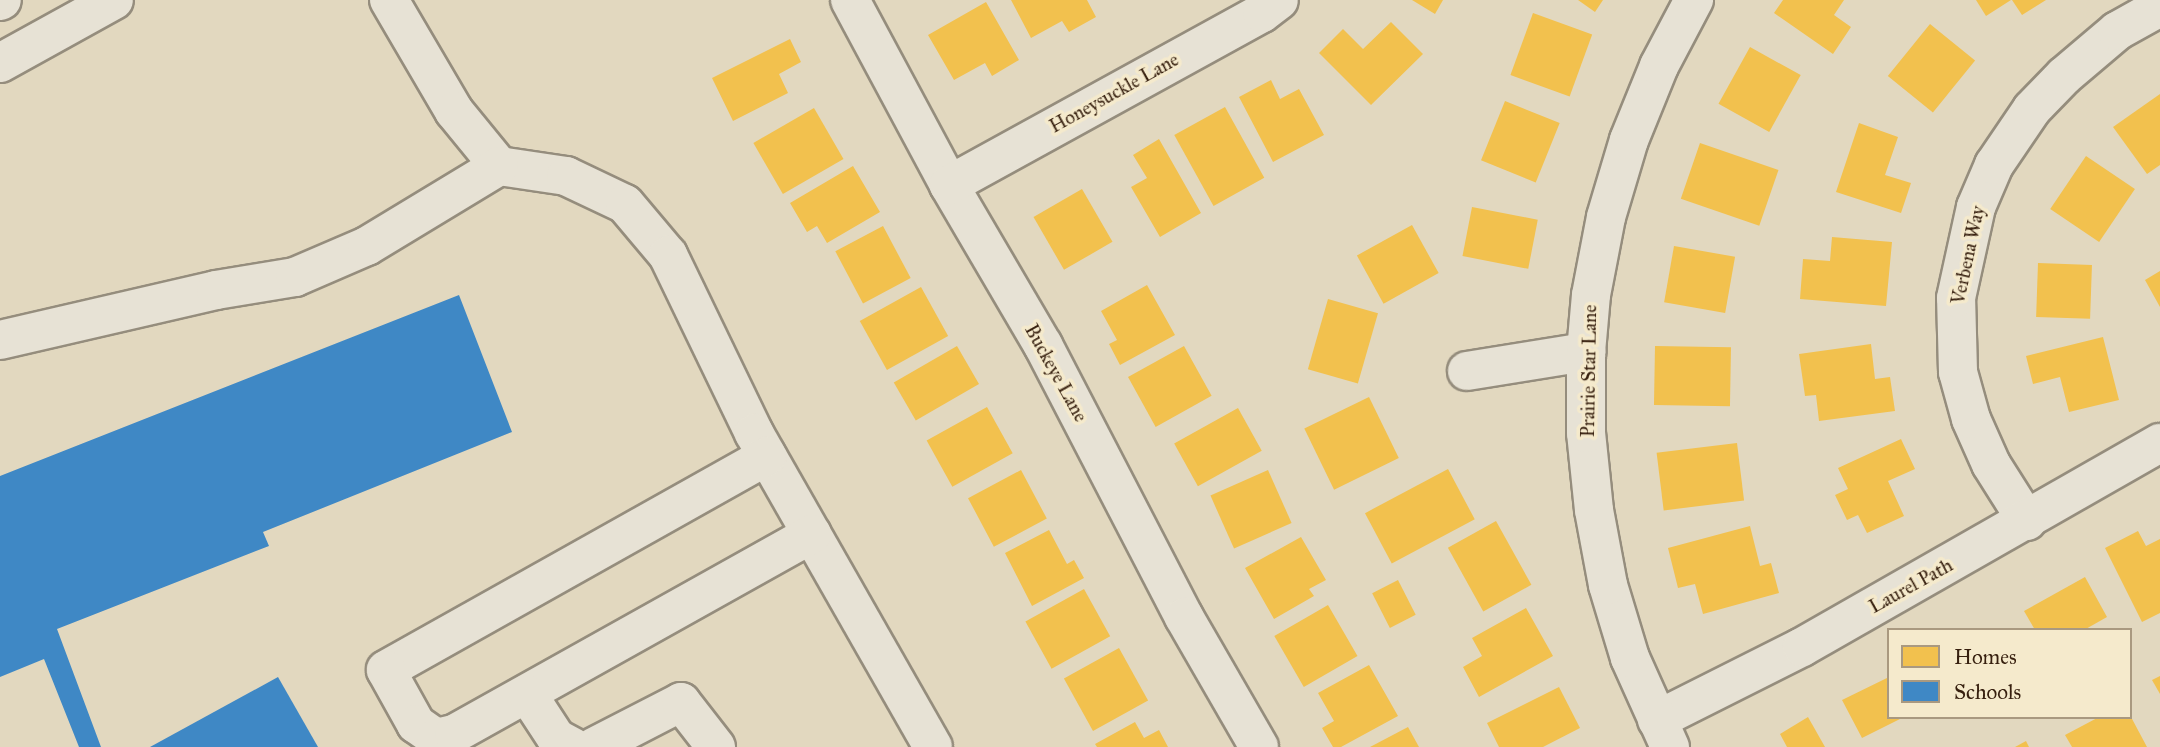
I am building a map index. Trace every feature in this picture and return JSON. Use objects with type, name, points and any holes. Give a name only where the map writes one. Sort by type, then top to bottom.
[{"type":"street","points":[[0,63],[114,0]]},
{"type":"street","points":[[389,0],[454,111],[499,166]]},
{"type":"street","name":"Buckeye Lane","points":[[850,0],[948,185],[1042,345],[1184,617],[1259,747]]},
{"type":"street","name":"Honeysuckle Lane","points":[[948,185],[1262,13],[1279,0]]},
{"type":"street","name":"Prairie Star Lane","points":[[1663,734],[1626,646],[1608,585],[1594,510],[1586,433],[1586,352],[1591,295],[1606,217],[1629,140],[1659,66],[1694,0]]},
{"type":"street","name":"Verbena Way","points":[[2027,521],[1991,464],[1971,419],[1958,372],[1956,298],[1976,207],[1994,165],[2032,109],[2064,76],[2117,31],[2160,6]]},
{"type":"street","points":[[0,340],[216,290],[295,278],[367,246],[499,166],[566,176],[625,204],[668,255],[767,456],[933,747]]},
{"type":"street","points":[[1467,371],[1586,352]]},
{"type":"street","name":"Laurel Path","points":[[1663,734],[1802,647],[2160,443]]},
{"type":"street","points":[[767,456],[386,670],[416,724],[425,733],[436,738],[454,734],[812,534]]},
{"type":"street","points":[[528,695],[556,738],[573,747]]},
{"type":"street","points":[[594,747],[681,702],[716,747]]},
{"type":"building: Homes","points":[[1011,0],[1087,0],[1096,17],[1069,32],[1062,21],[1031,38]]},
{"type":"building: Homes","points":[[1412,0],[1443,0],[1435,14]]},
{"type":"building: Homes","points":[[1578,0],[1603,0],[1595,12]]},
{"type":"building: Homes","points":[[1783,0],[1844,0],[1834,15],[1851,27],[1833,54],[1774,13]]},
{"type":"building: Homes","points":[[1976,0],[2011,0],[1986,16]]},
{"type":"building: Homes","points":[[2012,0],[2046,0],[2022,15]]},
{"type":"building: Homes","points":[[986,2],[1019,60],[992,76],[985,63],[954,80],[928,35]]},
{"type":"building: Homes","points":[[1533,13],[1592,35],[1570,97],[1510,75]]},
{"type":"building: Homes","points":[[1391,22],[1423,54],[1371,105],[1319,53],[1343,29],[1363,49]]},
{"type":"building: Homes","points":[[1930,24],[1975,61],[1933,113],[1888,76]]},
{"type":"building: Homes","points":[[790,39],[801,62],[779,74],[788,93],[733,121],[712,78]]},
{"type":"building: Homes","points":[[1750,47],[1801,75],[1769,132],[1718,104]]},
{"type":"building: Homes","points":[[1271,80],[1280,99],[1299,89],[1324,135],[1273,162],[1239,97]]},
{"type":"building: Homes","points":[[2160,94],[2160,165],[2147,174],[2113,127]]},
{"type":"building: Homes","points":[[1505,101],[1560,123],[1536,182],[1481,160]]},
{"type":"building: Homes","points":[[1225,107],[1264,178],[1214,206],[1174,135]]},
{"type":"building: Homes","points":[[814,108],[844,159],[783,194],[753,143]]},
{"type":"building: Homes","points":[[1859,123],[1898,137],[1885,175],[1911,183],[1901,213],[1836,192]]},
{"type":"building: Homes","points":[[1159,139],[1201,213],[1160,237],[1131,187],[1147,178],[1133,155]]},
{"type":"building: Homes","points":[[1700,143],[1778,170],[1759,226],[1681,199]]},
{"type":"building: Homes","points":[[2086,156],[2135,189],[2099,242],[2050,209]]},
{"type":"building: Homes","points":[[853,166],[880,212],[827,243],[817,226],[807,232],[790,203]]},
{"type":"building: Homes","points":[[1082,189],[1112,242],[1064,270],[1034,217]]},
{"type":"building: Homes","points":[[1472,207],[1538,220],[1528,269],[1462,256]]},
{"type":"building: Homes","points":[[1412,225],[1439,273],[1384,304],[1357,256]]},
{"type":"building: Homes","points":[[883,226],[911,278],[863,303],[835,251]]},
{"type":"building: Homes","points":[[1832,237],[1892,242],[1886,306],[1800,299],[1803,259],[1830,261]]},
{"type":"building: Homes","points":[[1674,246],[1735,257],[1725,313],[1664,302]]},
{"type":"building: Homes","points":[[2038,263],[2092,265],[2090,319],[2036,317]]},
{"type":"building: Homes","points":[[2160,271],[2160,307],[2145,280]]},
{"type":"building: Homes","points":[[1147,285],[1175,335],[1120,365],[1109,344],[1117,340],[1101,311]]},
{"type":"building: Homes","points":[[921,287],[948,336],[887,370],[860,321]]},
{"type":"building: Homes","points":[[1328,299],[1378,313],[1358,384],[1308,369]]},
{"type":"building: Homes","points":[[2103,337],[2119,400],[2069,412],[2060,377],[2033,384],[2026,356]]},
{"type":"building: Homes","points":[[1871,344],[1875,379],[1890,377],[1895,411],[1819,421],[1816,395],[1805,396],[1799,354]]},
{"type":"building: Homes","points":[[957,346],[979,384],[916,421],[894,382]]},
{"type":"building: Homes","points":[[1184,346],[1212,396],[1156,427],[1128,377]]},
{"type":"building: Homes","points":[[1655,346],[1731,347],[1730,406],[1654,405]]},
{"type":"building: Homes","points":[[1369,397],[1399,458],[1334,490],[1304,429]]},
{"type":"building: Homes","points":[[987,407],[1013,453],[952,487],[927,440]]},
{"type":"building: Homes","points":[[1238,408],[1262,451],[1198,486],[1174,443]]},
{"type":"building: Homes","points":[[1901,439],[1915,469],[1888,481],[1904,516],[1867,533],[1858,515],[1847,520],[1835,495],[1848,489],[1838,468]]},
{"type":"building: Homes","points":[[1737,443],[1744,501],[1664,510],[1657,453]]},
{"type":"building: Homes","points":[[1448,469],[1475,519],[1392,563],[1365,513]]},
{"type":"building: Homes","points":[[1021,470],[1047,519],[994,547],[968,498]]},
{"type":"building: Homes","points":[[1268,470],[1292,523],[1234,549],[1210,496]]},
{"type":"building: Homes","points":[[1496,521],[1531,585],[1483,612],[1448,548]]},
{"type":"building: Homes","points":[[1750,526],[1760,566],[1771,563],[1779,593],[1703,614],[1695,584],[1678,588],[1668,548]]},
{"type":"building: Homes","points":[[1049,530],[1067,564],[1074,560],[1084,578],[1032,606],[1005,553]]},
{"type":"building: Homes","points":[[2138,531],[2146,546],[2160,539],[2160,613],[2142,622],[2105,548]]},
{"type":"building: Homes","points":[[1301,537],[1326,580],[1309,589],[1314,596],[1274,619],[1245,568]]},
{"type":"building: Homes","points":[[2085,577],[2107,617],[2088,628],[2034,628],[2024,611]]},
{"type":"building: Homes","points":[[1398,580],[1416,615],[1390,628],[1372,593]]},
{"type":"building: Homes","points":[[1084,589],[1110,636],[1052,669],[1025,621]]},
{"type":"building: Homes","points":[[1328,605],[1358,656],[1304,687],[1274,636]]},
{"type":"building: Homes","points":[[1526,608],[1553,656],[1479,697],[1463,667],[1482,656],[1472,638]]},
{"type":"building: Homes","points":[[1119,648],[1148,700],[1093,731],[1064,679]]},
{"type":"building: Homes","points":[[1369,665],[1398,716],[1341,747],[1333,747],[1322,728],[1334,721],[1318,693]]},
{"type":"building: Homes","points":[[2160,676],[2160,694],[2152,680]]},
{"type":"building: Homes","points":[[1887,678],[1887,719],[1900,719],[1862,738],[1842,700]]},
{"type":"building: Homes","points":[[1559,687],[1580,728],[1543,747],[1499,747],[1487,723]]},
{"type":"building: Homes","points":[[1808,717],[1825,747],[1787,747],[1780,734]]},
{"type":"building: Homes","points":[[2095,719],[2132,719],[2147,747],[2072,747],[2065,735]]},
{"type":"building: Homes","points":[[1135,722],[1144,738],[1159,730],[1168,747],[1097,747],[1095,744]]},
{"type":"building: Homes","points":[[1408,727],[1419,747],[1370,747]]},
{"type":"building: Homes","points":[[2026,741],[2029,747],[2015,747]]},
{"type":"building: Schools","points":[[459,295],[512,432],[263,532],[269,546],[57,629],[101,747],[79,747],[44,659],[0,677],[0,476]]},
{"type":"building: Schools","points":[[278,677],[318,747],[150,747]]}]
